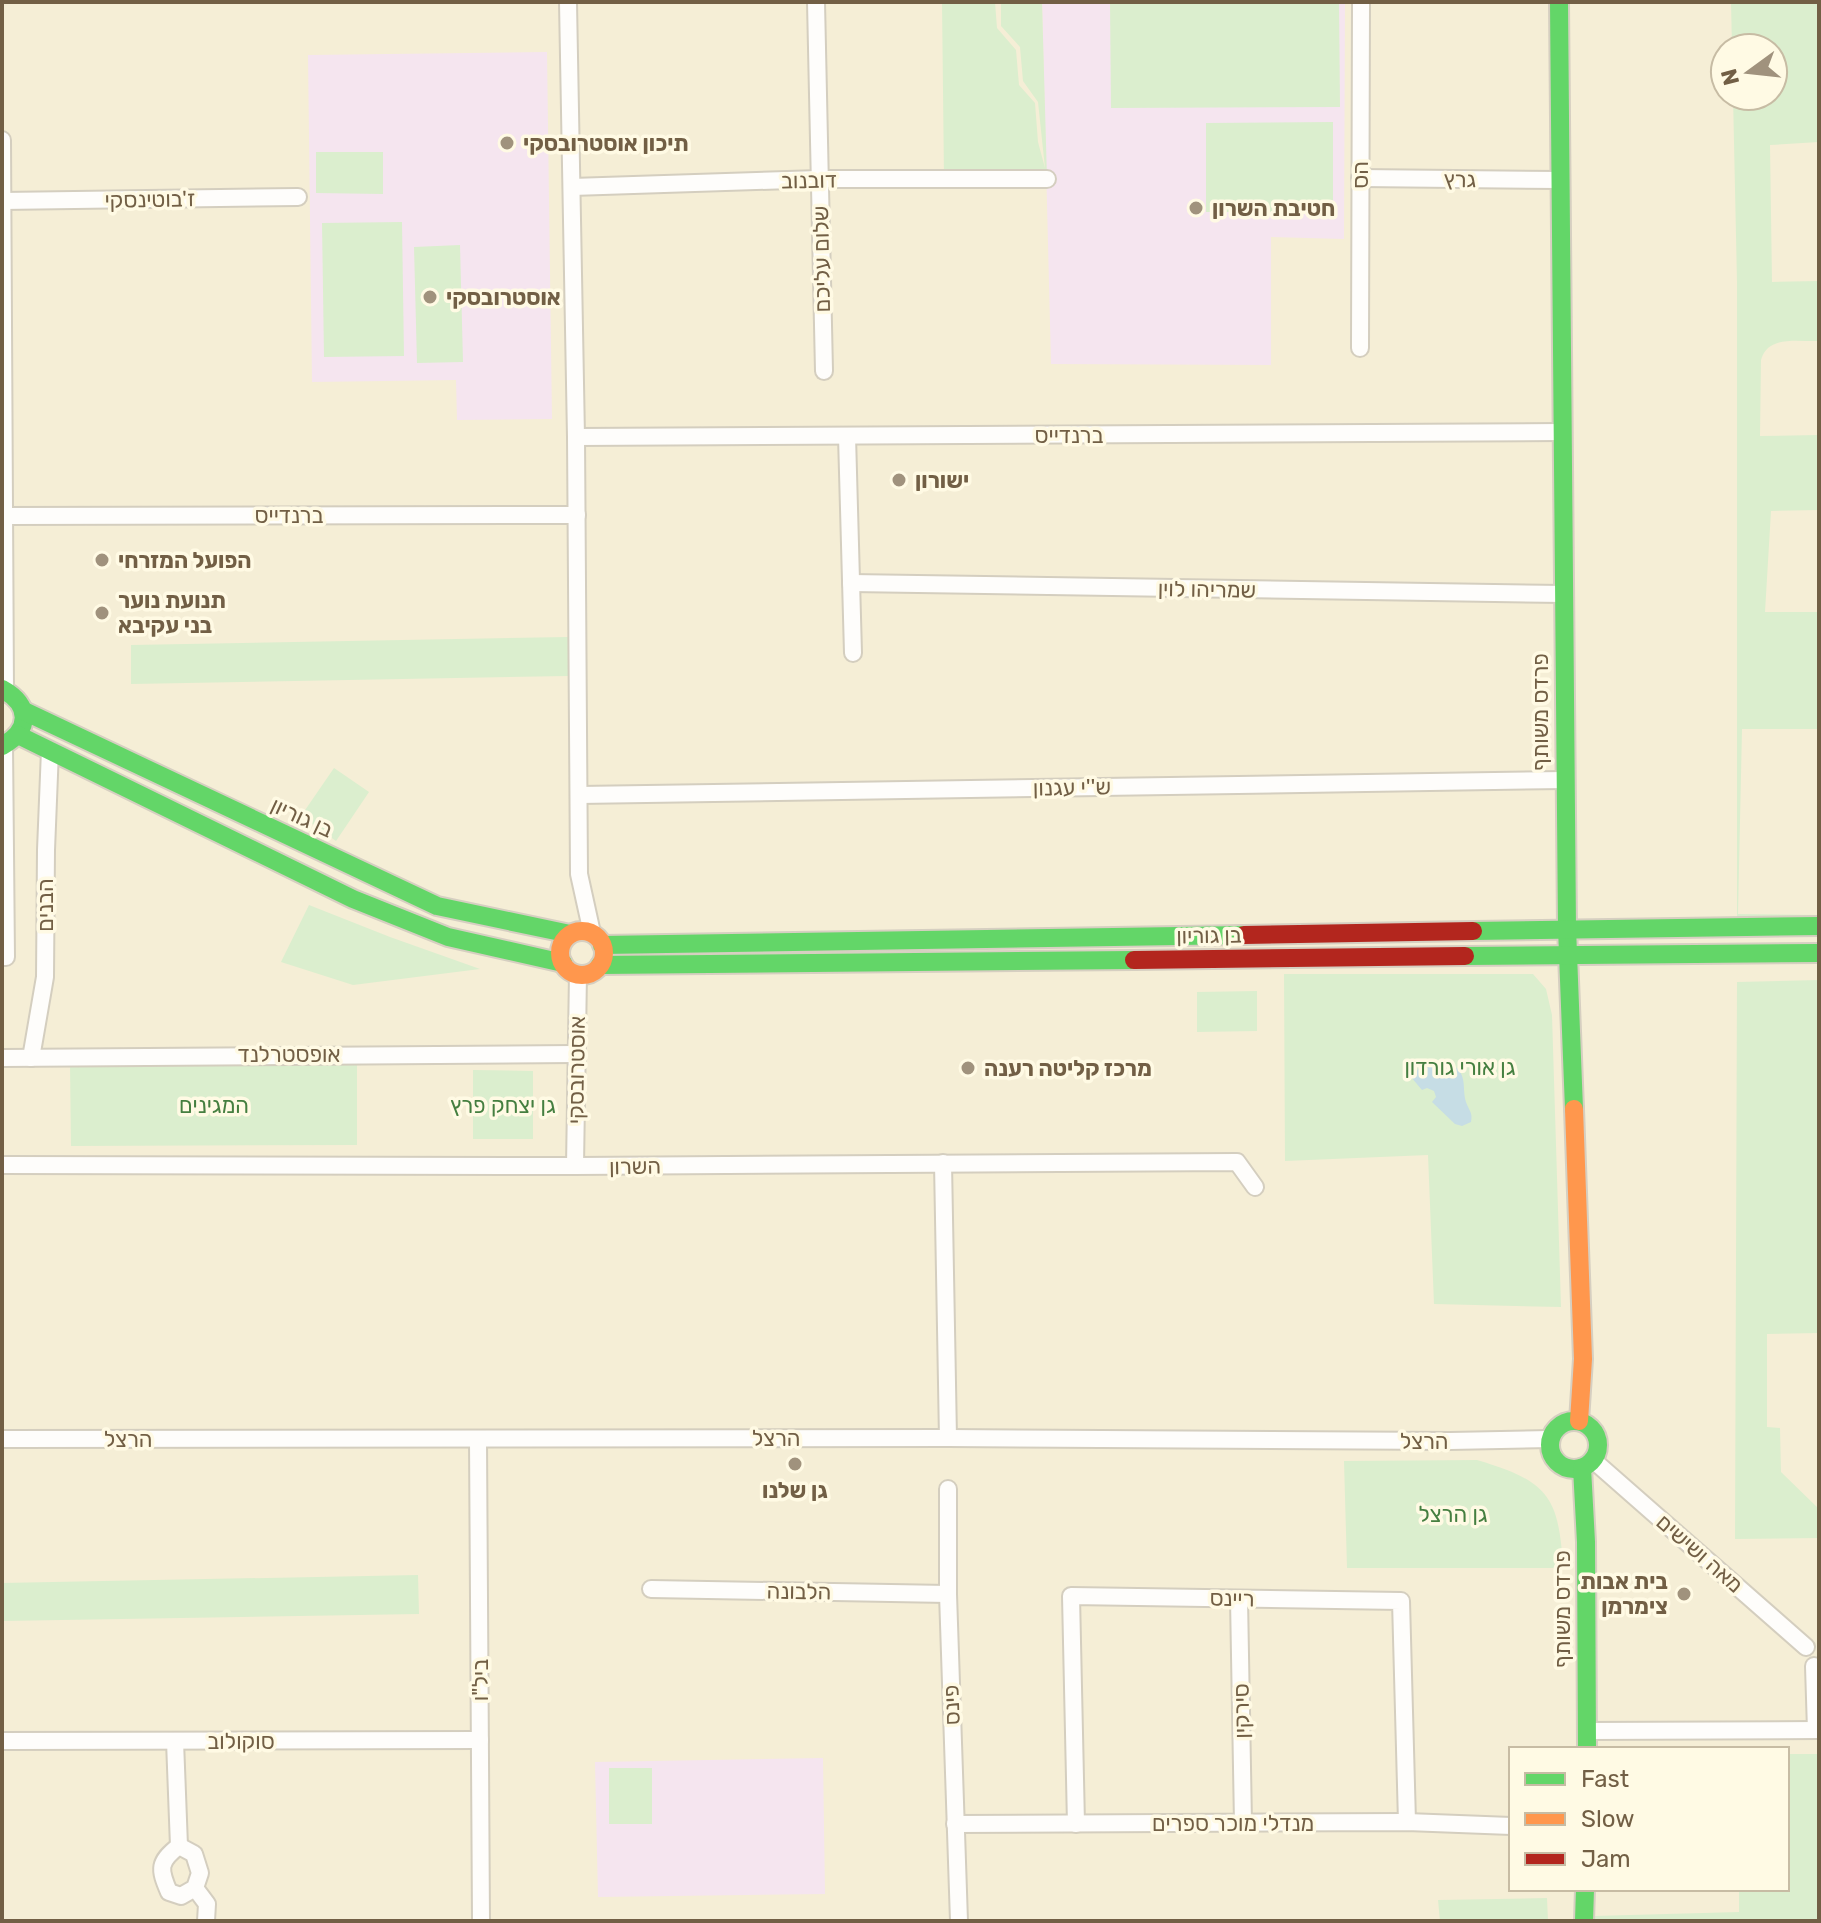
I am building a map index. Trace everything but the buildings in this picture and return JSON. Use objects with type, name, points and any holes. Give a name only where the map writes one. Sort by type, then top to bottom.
[{"type":"main road","name":"פרדס משותף","points":[[1559,2],[1567,955],[1583,1359],[1579,1421]]},
{"type":"main road","points":[[4,690],[14,694],[25,719],[8,742],[50,750],[353,899],[448,937],[570,968],[590,973],[603,958],[597,939],[577,931],[570,934],[561,945],[570,968]]},
{"type":"main road","name":"בן גוריון","points":[[24,711],[437,906],[570,934]]},
{"type":"main road","name":"בן גוריון","points":[[597,939],[1819,926]]},
{"type":"main road","name":"בן גוריון","points":[[600,965],[1819,953]]},
{"type":"main road","points":[[1579,1421],[1591,1428],[1597,1440],[1588,1464],[1575,1470],[1560,1466],[1551,1454],[1550,1439],[1558,1427],[1579,1421]]},
{"type":"main road","name":"פרדס משותף","points":[[1587,1740],[1588,1464]]},
{"type":"main road","points":[[1584,1921],[1585,1891]]},
{"type":"street","points":[[568,2],[577,515],[579,874],[597,939]]},
{"type":"street","name":"שלום עליכם","points":[[816,2],[824,371]]},
{"type":"street","name":"הס","points":[[1360,348],[1361,2]]},
{"type":"street","points":[[2,140],[4,690]]},
{"type":"street","name":"גרץ","points":[[1360,178],[1560,180]]},
{"type":"street","name":"דובנוב","points":[[572,187],[820,179],[1047,179]]},
{"type":"street","name":"ז'בוטינסקי","points":[[2,201],[298,197]]},
{"type":"street","name":"ברנדייס","points":[[576,437],[1562,432]]},
{"type":"street","points":[[847,436],[853,653]]},
{"type":"street","name":"ברנדייס","points":[[3,516],[577,515]]},
{"type":"street","name":"שמריהו לוין","points":[[851,583],[1563,594]]},
{"type":"street","name":"הבנים","points":[[2,957],[6,957],[8,742]]},
{"type":"street","name":"הבנים","points":[[31,1058],[45,977],[50,750]]},
{"type":"street","name":"ש''י עגנון","points":[[579,795],[1565,780]]},
{"type":"street","name":"אוסטרובסקי","points":[[570,968],[576,1054],[575,1166]]},
{"type":"street","name":"אופסטרלנד","points":[[2,1058],[576,1054]]},
{"type":"street","name":"השרון","points":[[2,1165],[1237,1162],[1255,1187]]},
{"type":"street","points":[[943,1163],[948,1438]]},
{"type":"street","name":"הרצל","points":[[2,1439],[1550,1439]]},
{"type":"street","name":"ביל\"ו","points":[[478,1439],[481,1921]]},
{"type":"street","name":"מאה ושישים","points":[[1588,1464],[1806,1647]]},
{"type":"street","name":"פינס","points":[[948,1489],[948,1594],[959,1921]]},
{"type":"street","name":"הלבונה","points":[[651,1589],[948,1594]]},
{"type":"street","name":"ריינס","points":[[1076,1824],[1071,1596],[1401,1601],[1407,1822]]},
{"type":"street","name":"סירקין","points":[[1239,1599],[1243,1823]]},
{"type":"street","points":[[1587,1740],[1818,1730],[1814,1666]]},
{"type":"street","name":"סוקולוב","points":[[2,1741],[480,1740]]},
{"type":"street","points":[[175,1741],[179,1846]]},
{"type":"street","name":"מנדלי מוכר ספרים","points":[[955,1824],[1407,1822],[1509,1826]]},
{"type":"street","points":[[179,1846],[194,1854],[200,1873],[195,1888],[181,1896],[169,1892],[161,1873],[165,1857],[179,1846]]},
{"type":"street","points":[[195,1888],[207,1904],[206,1921]]},
{"type":"shaded area","points":[[2,2],[1819,2],[1819,1921],[2,1921]]},
{"type":"shaded area","name":"חטיבת השרון","points":[[1042,2],[1345,2],[1344,239],[1271,237],[1271,365],[1051,364]]},
{"type":"shaded area","name":"אוסטרובסקי","points":[[547,52],[552,419],[457,420],[456,380],[312,382],[308,55]]},
{"type":"shaded area","points":[[823,1758],[825,1894],[598,1897],[595,1762]]},
{"type":"green space","points":[[942,2],[995,2],[997,28],[1016,50],[1019,85],[1035,103],[1038,142],[1045,168],[1038,102],[1023,81],[1020,47],[1001,26],[1001,2],[1042,2],[1047,179],[944,179]]},
{"type":"green space","points":[[1110,2],[1339,2],[1340,107],[1111,108]]},
{"type":"green space","points":[[1731,2],[1819,2],[1819,142],[1770,145],[1772,282],[1819,281],[1819,341],[1777,343],[1765,352],[1761,360],[1760,436],[1819,435],[1819,510],[1771,511],[1765,612],[1819,612],[1819,729],[1742,729],[1738,914],[1819,915],[1819,920],[1737,922],[1737,282],[1733,112],[1789,112],[1789,32],[1732,32]]},
{"type":"green space","points":[[1333,122],[1333,212],[1206,212],[1206,123]]},
{"type":"green space","points":[[316,152],[383,152],[383,194],[316,193]]},
{"type":"green space","points":[[402,222],[404,356],[324,357],[322,223]]},
{"type":"green space","points":[[460,245],[463,362],[417,363],[414,247]]},
{"type":"green space","points":[[568,637],[568,676],[131,684],[131,645]]},
{"type":"green space","points":[[334,768],[369,792],[336,841],[301,816]]},
{"type":"green space","points":[[309,905],[480,969],[353,985],[281,962]]},
{"type":"green space","name":"גן אורי גורדון","points":[[1284,974],[1533,974],[1546,989],[1552,1015],[1561,1307],[1434,1304],[1428,1155],[1285,1161]]},
{"type":"green space","points":[[1819,980],[1819,1333],[1767,1334],[1767,1427],[1780,1428],[1781,1472],[1819,1509],[1819,1538],[1735,1539],[1737,982]]},
{"type":"green space","points":[[1257,991],[1257,1031],[1197,1032],[1197,992]]},
{"type":"green space","name":"המגינים","points":[[357,1063],[357,1145],[71,1146],[70,1064]]},
{"type":"green space","name":"גן יצחק פרץ","points":[[473,1070],[533,1071],[533,1139],[473,1139]]},
{"type":"green space","name":"גן הרצל","points":[[1477,1460],[1519,1475],[1545,1494],[1558,1523],[1563,1568],[1347,1568],[1344,1461]]},
{"type":"green space","points":[[418,1575],[419,1614],[2,1621],[2,1583]]},
{"type":"green space","points":[[1789,1754],[1819,1754],[1819,1921],[1594,1921],[1594,1916],[1739,1912],[1739,1891],[1789,1891]]},
{"type":"green space","points":[[609,1768],[652,1768],[652,1824],[609,1824]]},
{"type":"green space","points":[[1547,1898],[1548,1921],[1440,1921],[1438,1900]]},
{"type":"water","points":[[1425,1062],[1457,1068],[1463,1080],[1471,1122],[1462,1126],[1455,1124],[1432,1102],[1436,1097],[1434,1091],[1427,1088],[1422,1090],[1411,1077]]},
{"type":"traffic: fast","points":[[1559,2],[1567,928],[1574,1109]]},
{"type":"traffic: fast","points":[[2,689],[18,702],[24,718],[18,733],[2,746]]},
{"type":"traffic: fast","points":[[24,711],[437,906],[570,934]]},
{"type":"traffic: fast","points":[[18,735],[353,899],[448,937],[563,963]]},
{"type":"traffic: fast","points":[[1473,931],[1819,926]]},
{"type":"traffic: fast","points":[[602,945],[1244,935]]},
{"type":"traffic: fast","points":[[1465,956],[1819,953]]},
{"type":"traffic: fast","points":[[600,965],[1134,960]]},
{"type":"traffic: fast","points":[[1574,1421],[1591,1428],[1598,1445],[1591,1462],[1574,1469],[1557,1462],[1550,1445],[1557,1428],[1574,1421]]},
{"type":"traffic: fast","points":[[1582,1468],[1586,1542],[1587,1747]]},
{"type":"traffic: fast","points":[[1584,1921],[1585,1891]]},
{"type":"traffic: slow","points":[[582,931],[597,938],[604,953],[597,968],[582,975],[567,968],[560,953],[567,938],[582,931]]},
{"type":"traffic: slow","points":[[1574,1109],[1583,1359],[1579,1421]]},
{"type":"traffic: jam","points":[[1244,935],[1473,931]]},
{"type":"traffic: jam","points":[[1134,960],[1465,956]]},
{"type":"place","name":"תיכון אוסטרובסקי","points":[[507,143]]},
{"type":"place","name":"חטיבת השרון","points":[[1196,208]]},
{"type":"place","name":"אוסטרובסקי","points":[[430,297]]},
{"type":"place","name":"ישורון","points":[[899,480]]},
{"type":"place","name":"הפועל המזרחי","points":[[102,560]]},
{"type":"place","name":"תנועת נוער בני עקיבא","points":[[102,613]]},
{"type":"place","name":"מרכז קליטה רענה","points":[[968,1068]]},
{"type":"place","name":"גן שלנו","points":[[795,1464]]},
{"type":"place","name":"בית אבות צימרמן","points":[[1684,1594]]}]
